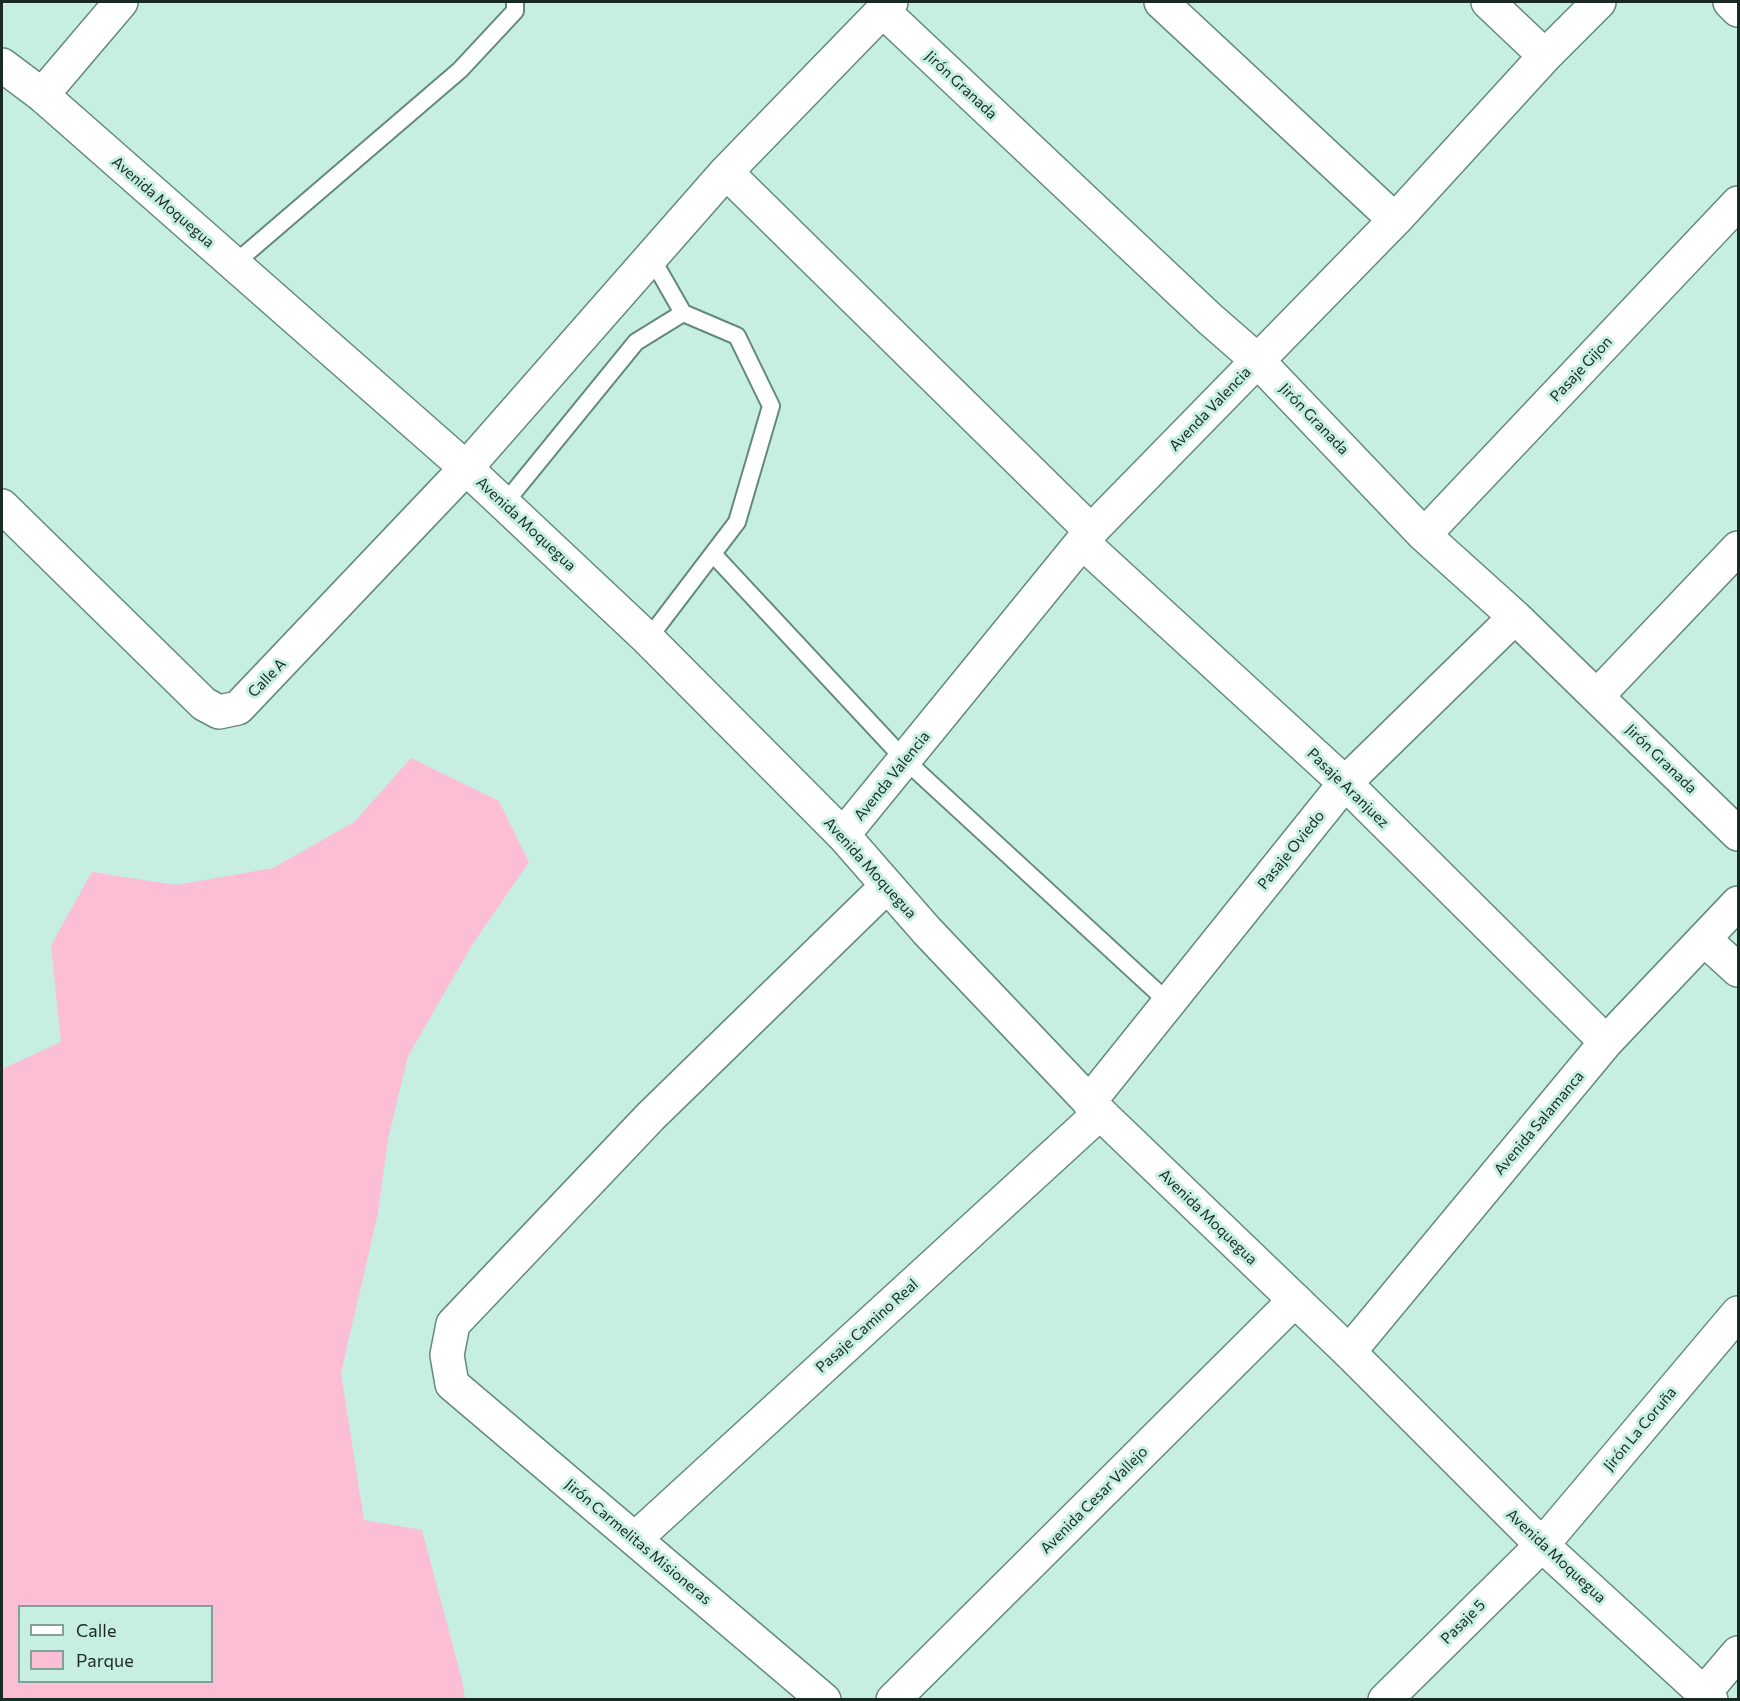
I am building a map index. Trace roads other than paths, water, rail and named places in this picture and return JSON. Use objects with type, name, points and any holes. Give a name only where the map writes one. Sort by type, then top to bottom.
[{"type":"street","points":[[42,95],[121,2]]},
{"type":"street","points":[[1161,2],[1395,220]]},
{"type":"street","points":[[1488,2],[1545,56]]},
{"type":"street","name":"Avenda Valencia","points":[[843,836],[1087,536],[1395,220],[1545,56],[1599,2]]},
{"type":"street","points":[[1730,2],[1738,10]]},
{"type":"street","name":"Calle A","points":[[2,506],[204,704],[219,712],[238,708],[466,468],[726,172],[887,6]]},
{"type":"street","name":"Jirón Granada","points":[[887,6],[1202,311],[1257,360],[1424,534],[1515,617],[1738,834]]},
{"type":"street","name":"Avenida Moquegua","points":[[2,65],[42,95],[466,468],[648,639],[843,836],[927,931],[1094,1108],[1349,1352],[1542,1545],[1708,1696]]},
{"type":"street","name":"Pasaje Aranjuez","points":[[726,172],[1087,536],[1345,783],[1606,1042]]},
{"type":"street","name":"Pasaje Gijon","points":[[1424,534],[1738,203]]},
{"type":"street","points":[[1597,696],[1738,548]]},
{"type":"street","name":"Pasaje Oviedo","points":[[1094,1108],[1168,1002],[1345,783],[1515,617]]},
{"type":"street","name":"Jirón Carmelitas Misioneras","points":[[824,1700],[452,1384],[447,1354],[453,1324],[650,1117],[887,886]]},
{"type":"street","name":"Avenida Salamanca","points":[[1349,1352],[1606,1042],[1738,903]]},
{"type":"street","points":[[1704,939],[1738,970]]},
{"type":"street","name":"Pasaje Camino Real","points":[[635,1539],[1094,1108]]},
{"type":"street","name":"Avenida Cesar Vallejo","points":[[893,1700],[1294,1300]]},
{"type":"street","name":"Jirón La Coruña","points":[[1542,1545],[1738,1313]]},
{"type":"street","name":"Pasaje 5","points":[[1385,1700],[1542,1545]]},
{"type":"street","points":[[1708,1696],[1738,1653]]},
{"type":"lane","points":[[234,264],[460,70],[515,11],[515,2]]},
{"type":"lane","points":[[648,639],[737,522],[771,406],[737,336],[682,313],[651,257]]},
{"type":"lane","points":[[504,504],[636,342],[682,313]]},
{"type":"lane","points":[[713,554],[905,760],[1168,1002]]}]
